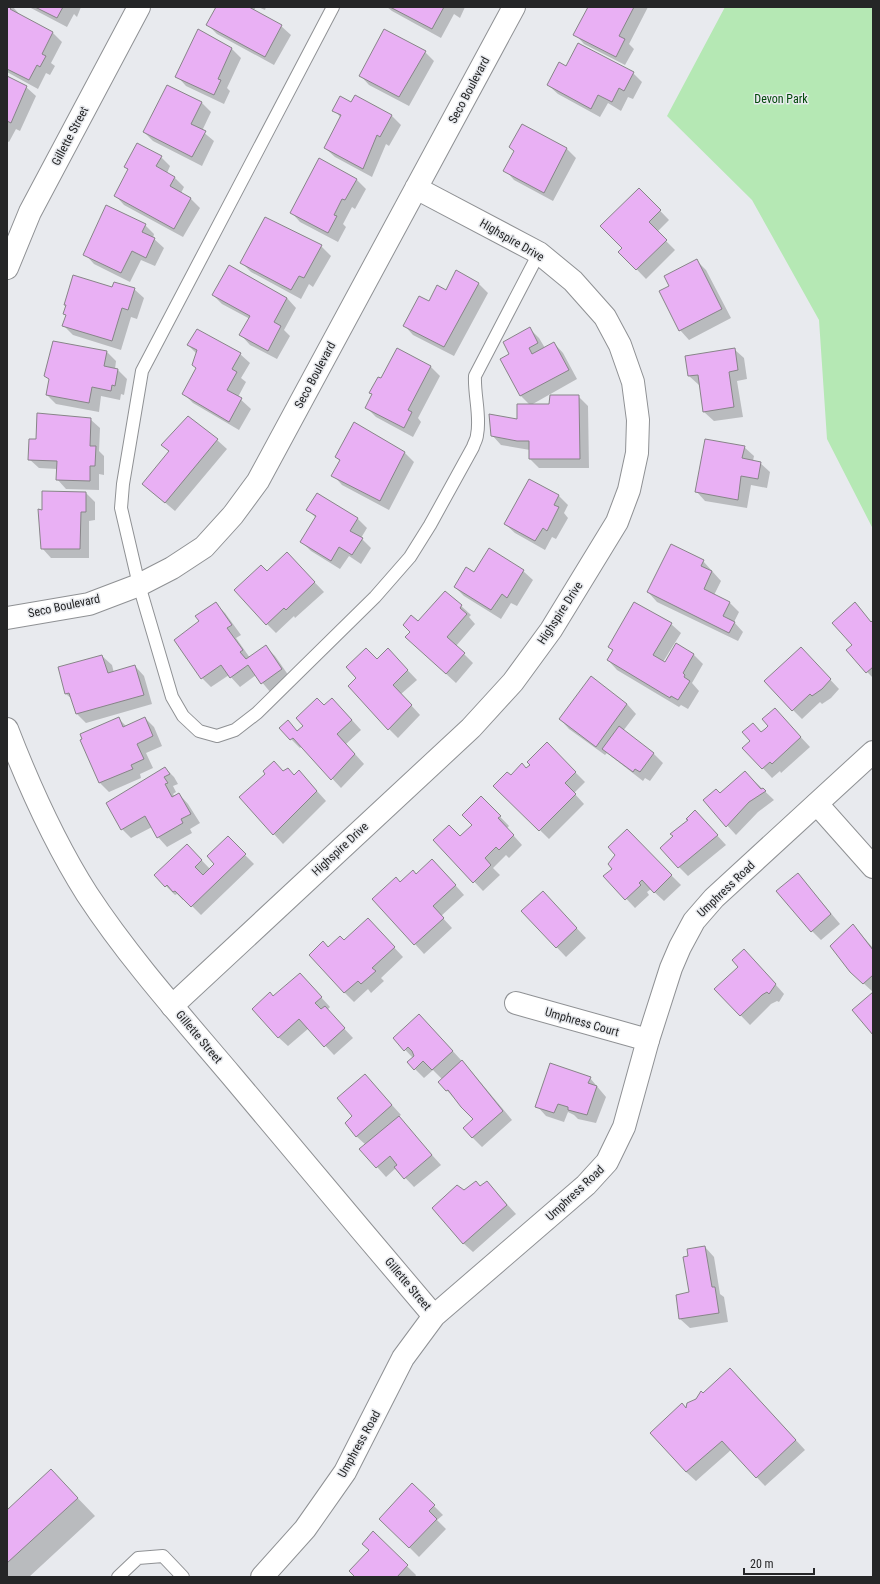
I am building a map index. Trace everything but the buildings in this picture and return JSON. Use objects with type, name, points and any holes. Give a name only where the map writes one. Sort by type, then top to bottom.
[{"type":"street","name":"Gillette Street","points":[[7,268],[30,212],[139,7]]},
{"type":"street","name":"Seco Boulevard","points":[[7,618],[89,604],[139,585],[172,568],[204,547],[233,515],[254,486],[514,7]]},
{"type":"street","name":"Highspire Drive","points":[[172,1006],[471,728],[513,682],[551,630],[617,522],[629,490],[637,453],[638,420],[633,382],[620,345],[605,317],[573,282],[539,253],[416,188]]},
{"type":"street","name":"Gillette Street","points":[[7,729],[27,781],[58,844],[87,893],[124,945],[172,1006],[434,1316]]},
{"type":"street","name":"Umphress Road","points":[[268,1575],[304,1529],[345,1472],[403,1358],[434,1316],[586,1185],[607,1162],[624,1128],[648,1040],[671,968],[694,920],[714,898],[873,752]]},
{"type":"street","points":[[817,804],[873,867]]},
{"type":"street","name":"Umphress Court","points":[[516,1003],[648,1040]]},
{"type":"lane","points":[[333,7],[142,371],[123,484],[122,508],[139,585],[172,697],[183,716],[200,731],[217,736],[235,730],[257,713],[375,597],[410,558],[473,447],[478,435],[475,376],[539,253]]},
{"type":"lane","points":[[118,1577],[138,1558],[163,1556],[183,1577]]},
{"type":"green space","name":"Devon Park","points":[[725,7],[873,7],[873,529],[827,439],[819,320],[752,200],[667,116]]}]
